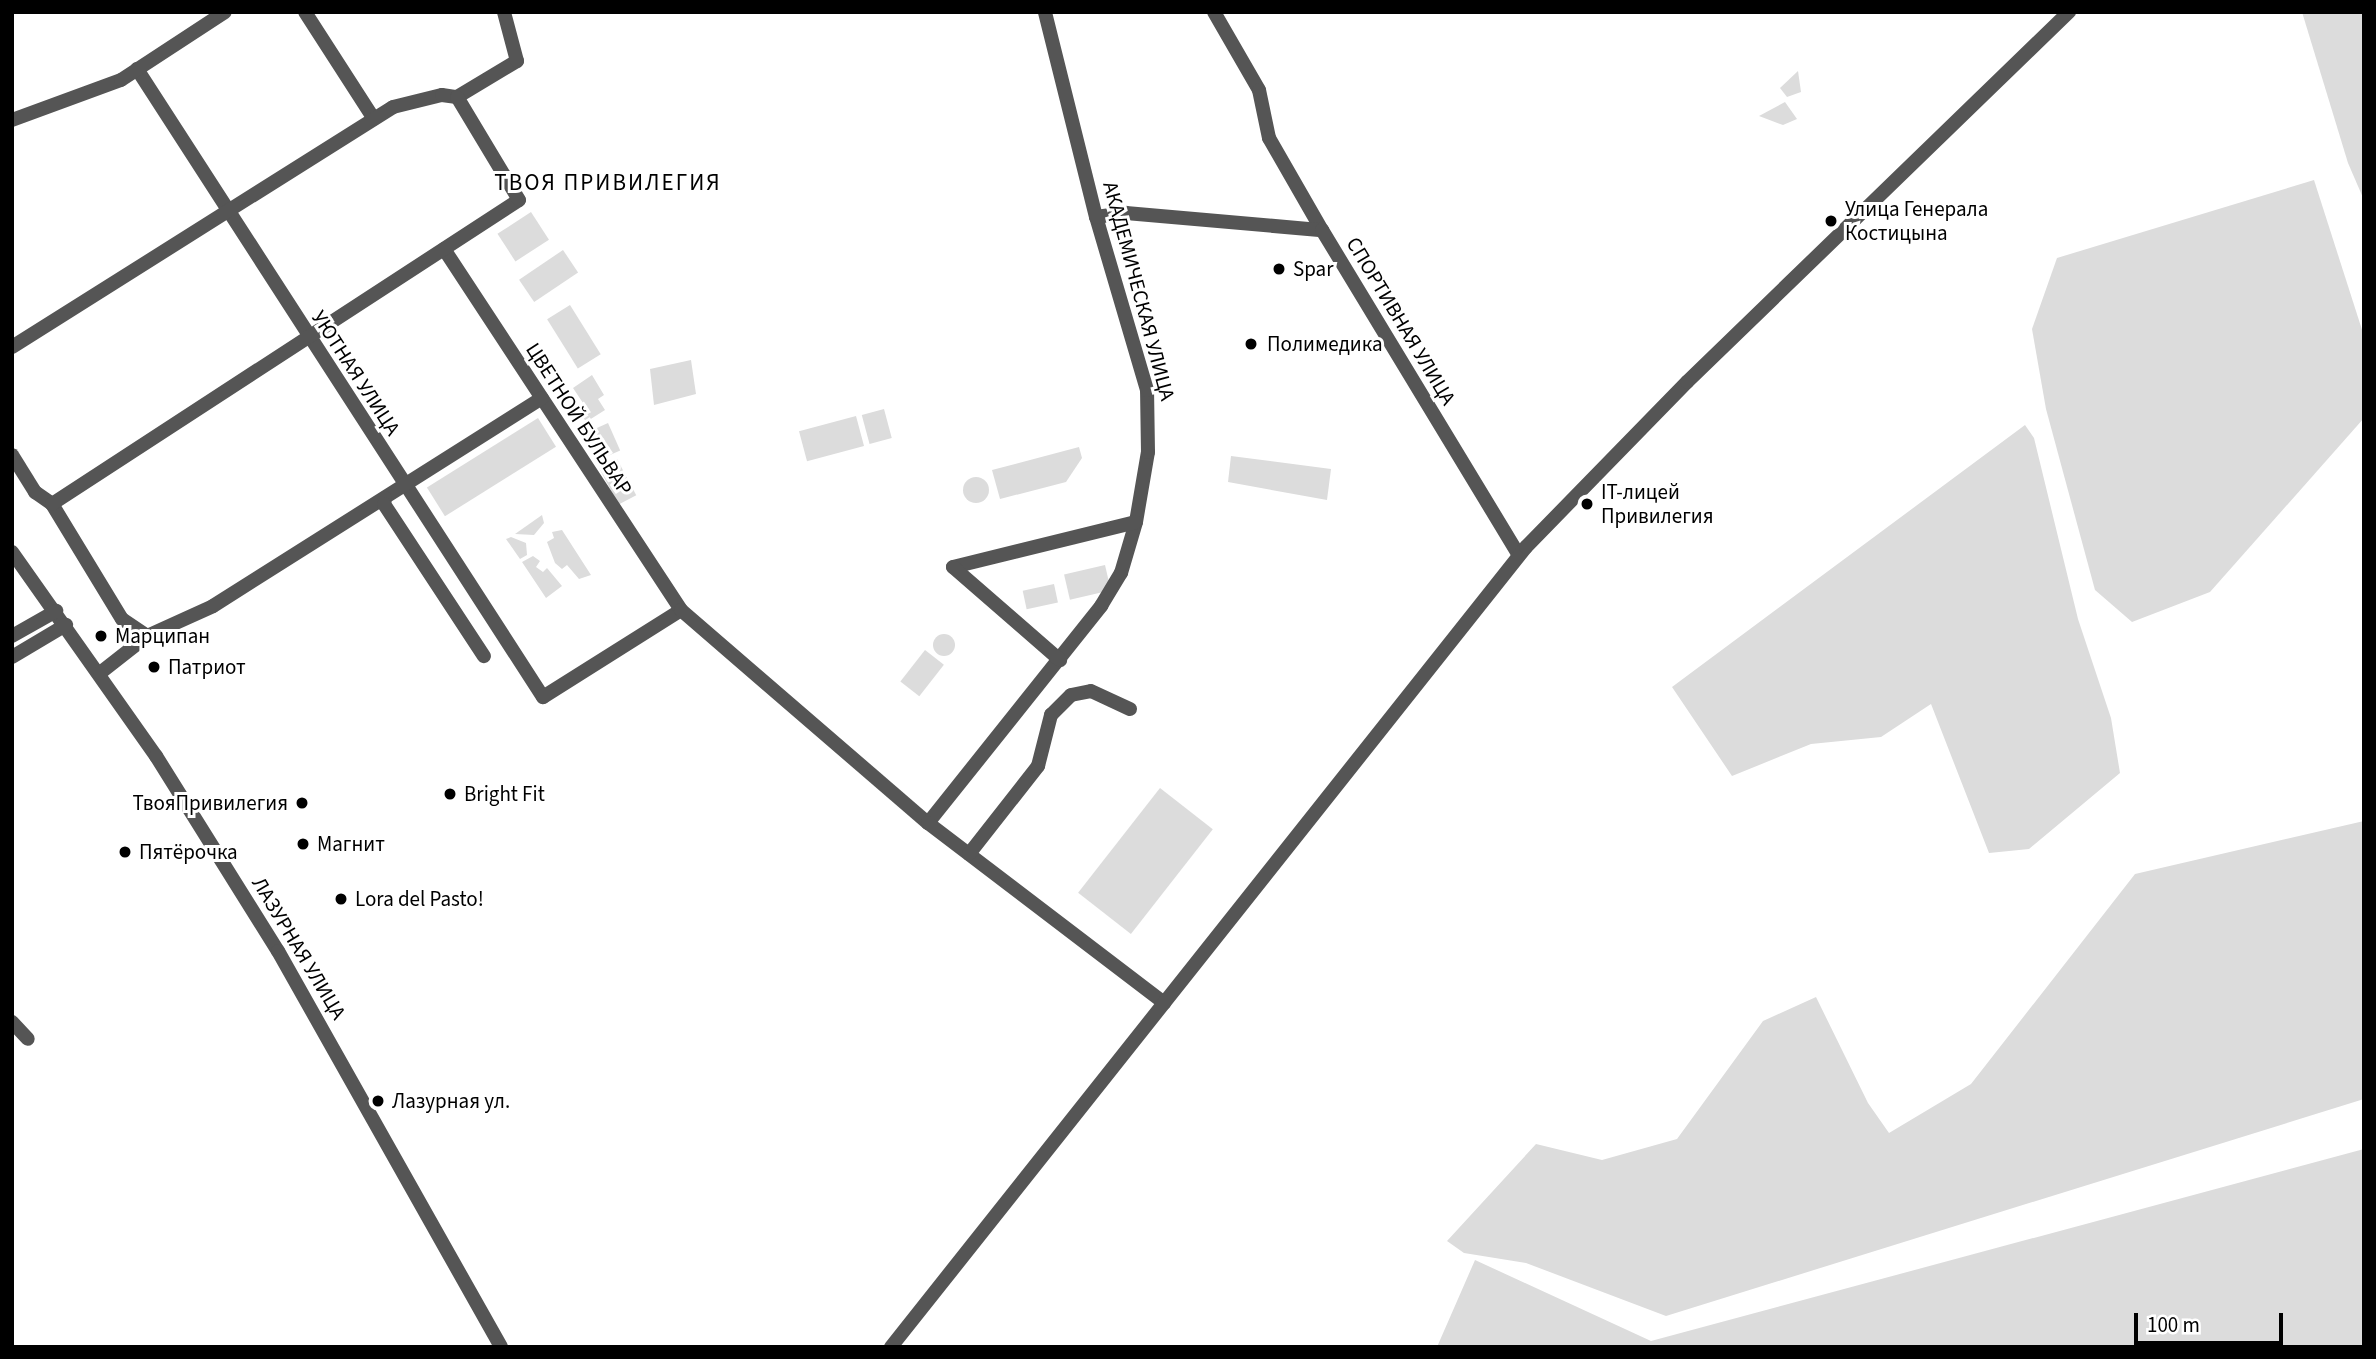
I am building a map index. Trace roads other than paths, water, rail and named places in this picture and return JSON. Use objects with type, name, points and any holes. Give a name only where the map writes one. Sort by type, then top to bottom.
[{"type":"street","points":[[12,120],[121,80],[225,12]]},
{"type":"street","points":[[304,12],[374,118]]},
{"type":"street","points":[[12,348],[393,107],[442,95],[457,97],[517,61],[504,12]]},
{"type":"street","name":"АКАДЕМИЧЕСКАЯ УЛИЦА","points":[[928,822],[1060,660],[1121,573],[1136,522],[1150,402],[1097,217],[1045,12]]},
{"type":"street","points":[[1214,12],[1259,90],[1269,138],[1322,230]]},
{"type":"street","points":[[891,1347],[1519,555],[1677,392],[2069,12]]},
{"type":"street","name":"УЮТНАЯ УЛИЦА","points":[[137,69],[306,336],[543,697],[681,610]]},
{"type":"street","points":[[52,505],[306,336],[519,200],[457,97]]},
{"type":"street","name":"СПОРТИВНАЯ УЛИЦА","points":[[1097,217],[1126,213],[1322,230],[1519,555]]},
{"type":"street","name":"ЦВЕТНОЙ БУЛЬВАР","points":[[444,249],[681,610],[928,822],[969,854],[994,869],[1164,1003]]},
{"type":"street","points":[[100,673],[147,636],[214,606],[405,487],[541,398]]},
{"type":"street","points":[[12,455],[35,492],[52,505],[122,620],[147,636]]},
{"type":"street","points":[[384,498],[384,504],[484,656]]},
{"type":"street","points":[[1060,660],[953,567],[1136,522]]},
{"type":"street","name":"ЛАЗУРНАЯ УЛИЦА","points":[[12,552],[100,673],[278,951],[501,1347]]},
{"type":"street","points":[[12,636],[56,611]]},
{"type":"street","points":[[12,657],[66,625]]},
{"type":"street","points":[[969,854],[1038,766],[1051,715],[1071,695],[1091,691],[1130,709]]},
{"type":"street","points":[[12,1022],[29,1039]]},
{"type":"place","name":"Улица Генерала Костицына","points":[[1831,221]]},
{"type":"place","name":"Spar","points":[[1279,269]]},
{"type":"place","name":"Полимедика","points":[[1251,344]]},
{"type":"place","name":"IT-лицей Привилегия","points":[[1587,504]]},
{"type":"place","name":"Марципан","points":[[101,636]]},
{"type":"place","name":"Патриот","points":[[154,667]]},
{"type":"place","name":"Bright Fit","points":[[450,794]]},
{"type":"place","name":"ТвояПривилегия","points":[[302,803]]},
{"type":"place","name":"Магнит","points":[[303,844]]},
{"type":"place","name":"Пятёрочка","points":[[125,852]]},
{"type":"place","name":"Lora del Pasto!","points":[[341,899]]},
{"type":"place","name":"Лазурная ул.","points":[[378,1101]]},
{"type":"district","name":"ТВОЯ ПРИВИЛЕГИЯ","points":[[608,183]]}]
